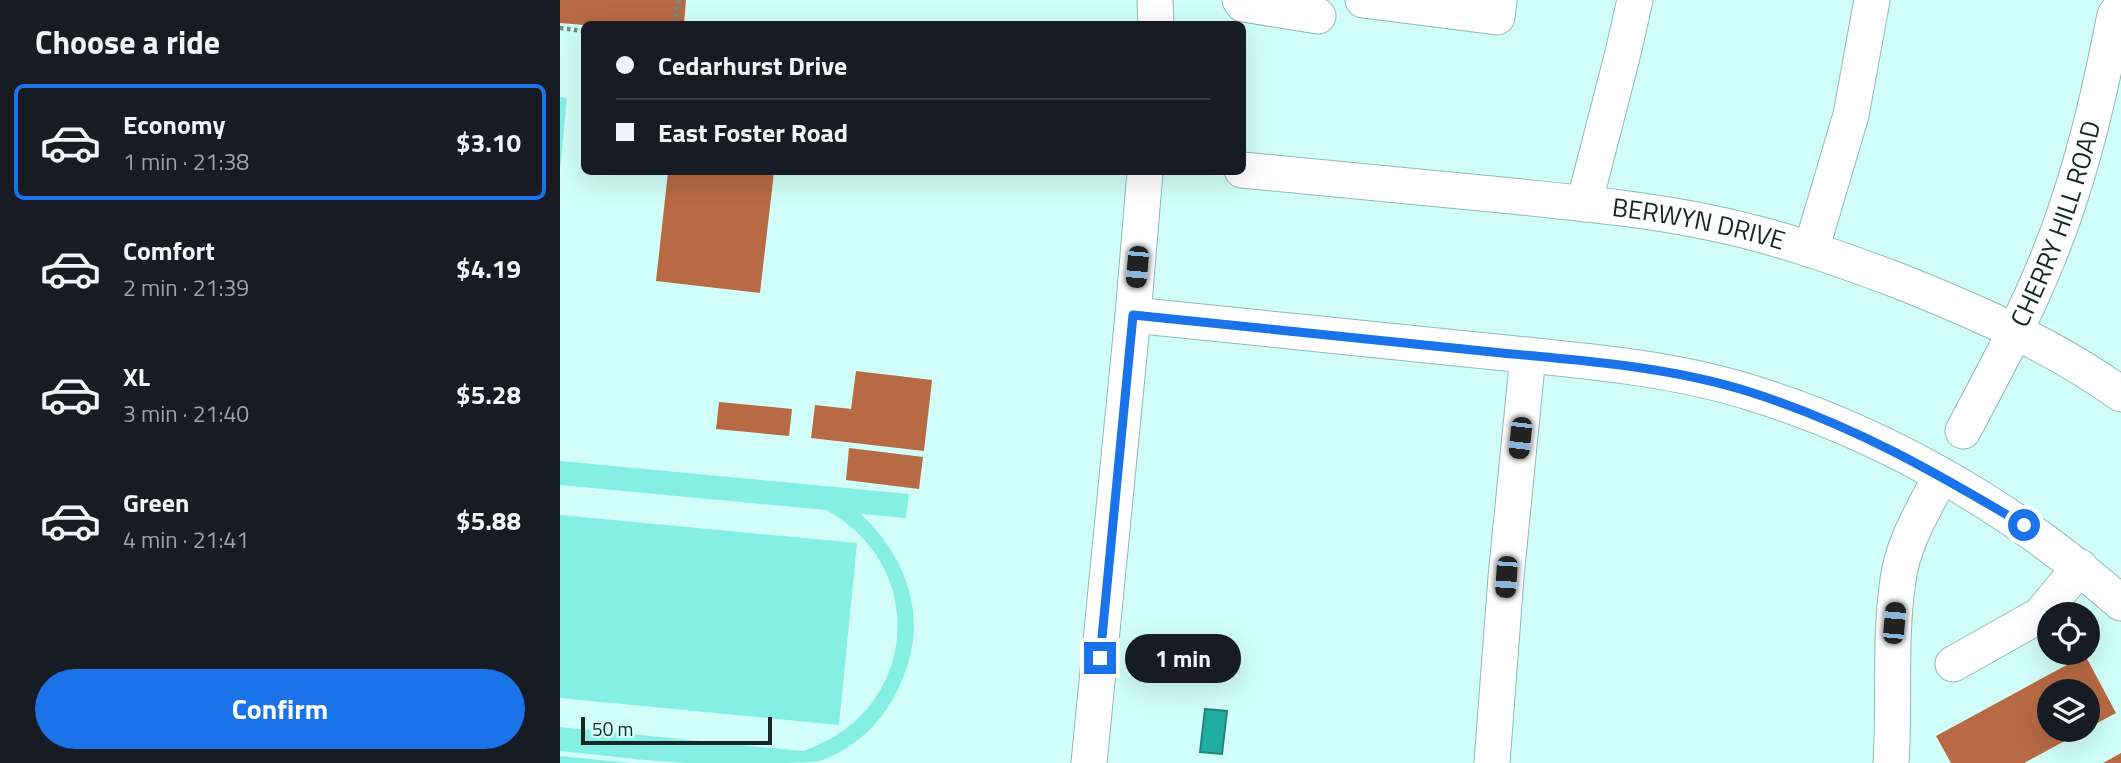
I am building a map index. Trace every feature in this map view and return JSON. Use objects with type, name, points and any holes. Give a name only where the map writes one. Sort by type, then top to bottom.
[{"type":"street","points":[[1155,0],[1156,21]]},
{"type":"street","points":[[1240,0],[1244,4],[1318,16]]},
{"type":"street","points":[[1363,0],[1497,16],[1499,0]]},
{"type":"street","points":[[1584,204],[1634,0]]},
{"type":"street","points":[[1811,250],[1851,115],[1872,0]]},
{"type":"street","name":"CHERRY HILL ROAD","points":[[1963,431],[2016,331],[2049,257],[2089,133],[2115,15],[2121,7]]},
{"type":"street","name":"BERWYN DRIVE","points":[[1246,170],[1584,204],[1661,213],[1714,223],[1811,250],[1937,296],[2052,349],[2121,394]]},
{"type":"street","points":[[1089,763],[1145,175]]},
{"type":"street","points":[[1133,315],[1528,355],[1658,371],[1751,392],[1857,432],[1941,476],[2024,525],[2080,567],[2121,603]]},
{"type":"street","points":[[1492,763],[1506,577],[1528,355]]},
{"type":"street","points":[[1891,763],[1892,645],[1898,578],[1912,530],[1941,476]]},
{"type":"street","points":[[1953,664],[2040,615],[2080,567]]},
{"type":"path","points":[[675,21],[678,0]]},
{"type":"path","points":[[560,28],[581,31]]},
{"type":"shaded area","points":[[560,97],[567,98],[560,170]]},
{"type":"shaded area","points":[[560,461],[909,494],[906,518],[861,514],[885,542],[903,574],[913,609],[914,628],[908,666],[901,684],[892,701],[869,731],[838,753],[820,761],[687,763],[560,751],[560,727],[803,751],[841,732],[870,705],[888,673],[897,638],[895,602],[883,567],[860,535],[826,510],[560,485]]},
{"type":"shaded area","points":[[560,515],[857,543],[839,725],[560,698]]},
{"type":"shaded area","points":[[1205,709],[1227,711],[1222,754],[1200,752]]},
{"type":"shaded area","points":[[560,756],[631,763],[560,763]]},
{"type":"building","points":[[560,0],[686,0],[684,21],[560,23]]},
{"type":"building","points":[[668,175],[774,175],[760,293],[656,281]]},
{"type":"building","points":[[856,371],[932,380],[924,451],[811,438],[815,405],[851,409]]},
{"type":"building","points":[[719,402],[792,409],[789,436],[716,429]]},
{"type":"building","points":[[849,448],[923,457],[919,489],[846,480]]},
{"type":"building","points":[[2067,665],[2090,665],[2098,679],[2041,679]]},
{"type":"building","points":[[2037,681],[2037,742],[2063,742],[2024,763],[1951,763],[1936,736]]},
{"type":"building","points":[[2100,683],[2116,713],[2100,722]]},
{"type":"building","points":[[2121,753],[2121,763],[2103,763]]},
{"type":"route","points":[[1100,658],[1133,315],[1554,358],[1658,371],[1704,380],[1751,392],[1857,432],[1941,476],[2024,525]]}]
